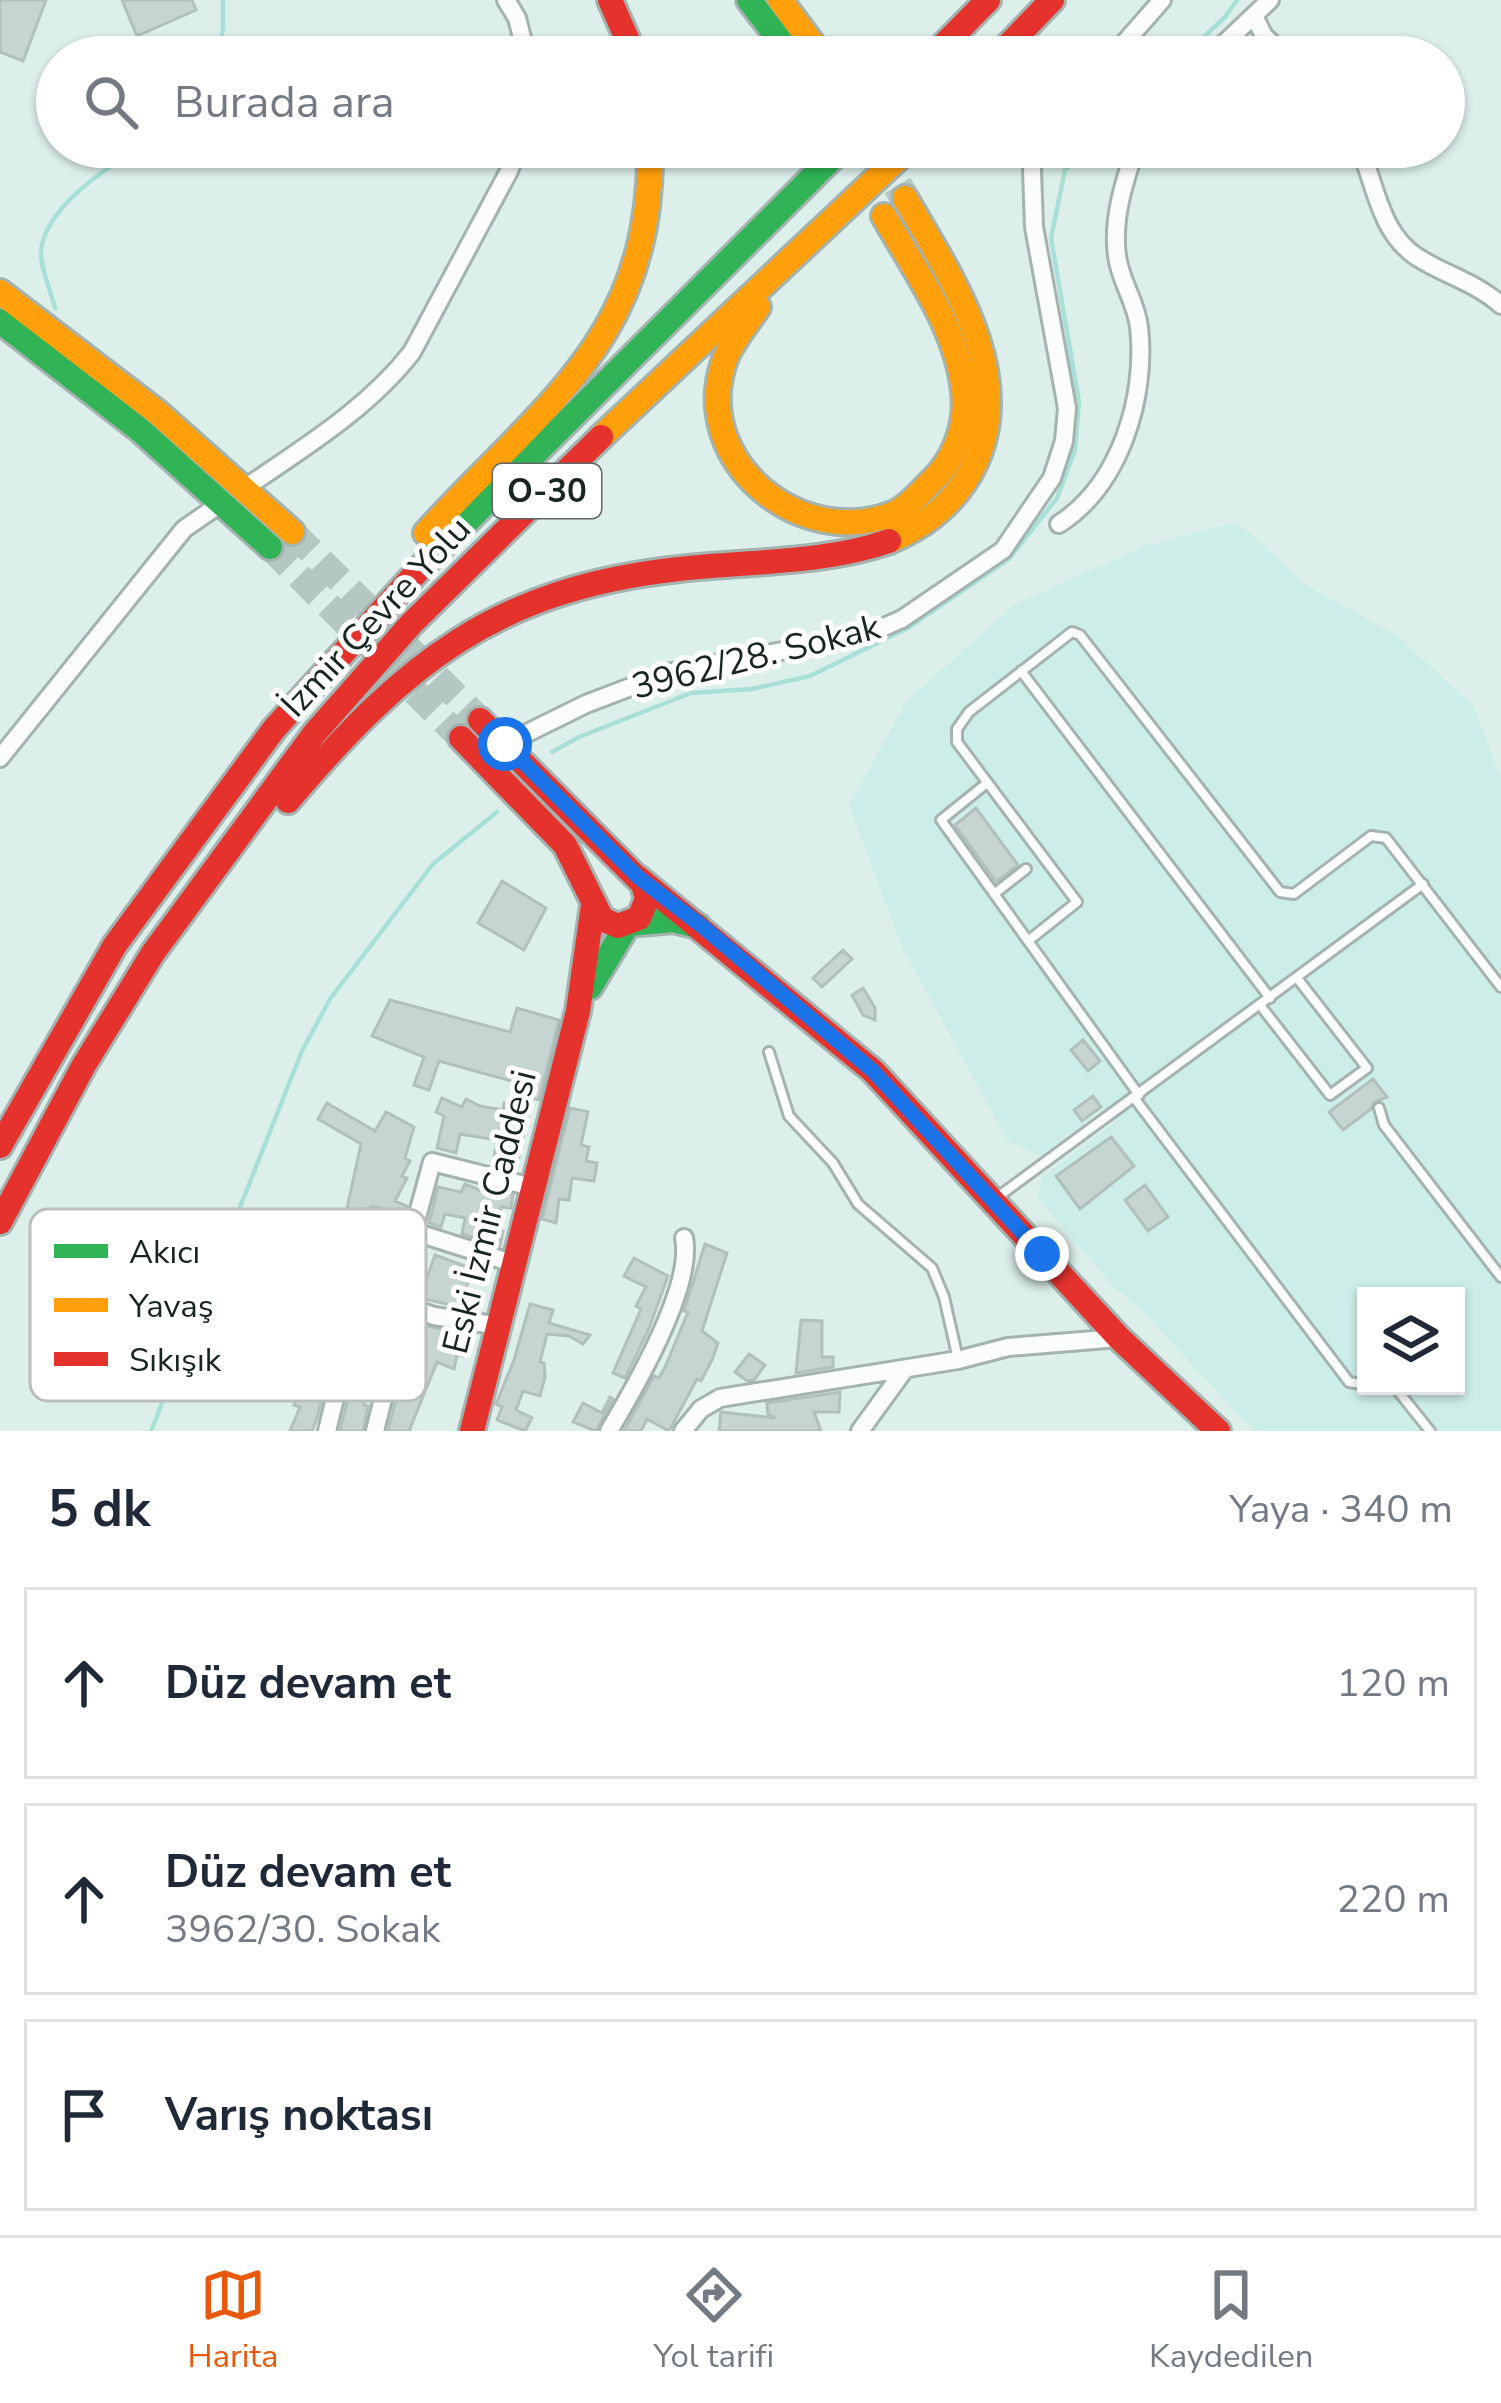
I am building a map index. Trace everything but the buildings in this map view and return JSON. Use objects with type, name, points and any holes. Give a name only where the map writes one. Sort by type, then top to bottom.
[{"type":"main road","points":[[610,0],[626,36]]},
{"type":"main road","points":[[749,0],[777,36]]},
{"type":"main road","points":[[780,0],[807,36]]},
{"type":"main road","points":[[953,36],[988,0]]},
{"type":"main road","points":[[1017,36],[1052,0]]},
{"type":"main road","points":[[330,663],[428,531],[592,355],[619,310],[637,258],[648,210],[649,168]]},
{"type":"main road","name":"İzmir Çevre Yolu","points":[[0,1146],[115,945],[207,816],[330,663],[457,530],[822,168]]},
{"type":"main road","points":[[884,215],[955,353],[964,386],[962,430],[945,467],[907,506],[875,520],[829,522],[778,506],[745,480],[721,431],[721,383],[731,348],[746,320],[889,168]]},
{"type":"main road","name":"İzmir Çevre Yolu","points":[[0,1222],[84,1065],[153,953],[314,734],[412,624],[677,362],[889,168]]},
{"type":"main road","points":[[218,865],[254,842],[334,745],[410,669],[492,618],[609,579],[878,545],[909,532],[945,507],[971,473],[986,436],[989,383],[972,327],[904,198]]},
{"type":"main road","points":[[0,292],[158,412],[292,532]]},
{"type":"main road","points":[[0,321],[223,502],[270,547]]},
{"type":"main road","points":[[480,720],[638,877],[873,1071],[1119,1338],[1218,1431]]},
{"type":"main road","points":[[461,738],[565,845],[593,905],[609,923],[673,920],[703,927]]},
{"type":"main road","points":[[593,905],[596,884],[607,874],[622,870],[638,877],[647,892],[646,906],[628,924]]},
{"type":"main road","name":"Eski İzmir Caddesi","points":[[472,1431],[578,1011],[593,905]]},
{"type":"main road","name":"Eski İzmir Caddesi","points":[[578,1011],[602,962],[628,924]]},
{"type":"street","points":[[506,0],[522,36]]},
{"type":"street","points":[[1130,36],[1162,0]]},
{"type":"street","points":[[1233,36],[1270,0]]},
{"type":"street","points":[[1254,16],[1265,36]]},
{"type":"street","points":[[245,488],[329,430],[393,376],[412,352],[510,168]]},
{"type":"street","name":"3962/28. Sokak","points":[[505,744],[586,704],[667,673],[866,634],[902,619],[1003,550],[1052,478],[1064,441],[1067,408],[1034,227],[1032,168]]},
{"type":"street","points":[[1059,524],[1086,507],[1111,464],[1137,401],[1139,326],[1116,254],[1120,190],[1128,168]]},
{"type":"street","points":[[1366,168],[1377,205],[1411,253],[1470,281],[1501,305]]},
{"type":"street","points":[[0,758],[184,529],[223,502]]},
{"type":"street","points":[[419,1209],[432,1162],[532,1187]]},
{"type":"street","points":[[426,1235],[512,1263]]},
{"type":"street","points":[[609,1431],[661,1335],[687,1252],[684,1238]]},
{"type":"street","points":[[426,1313],[500,1326]]},
{"type":"street","points":[[682,1431],[701,1408],[720,1398],[958,1360],[1008,1347],[1119,1338]]},
{"type":"street","points":[[860,1431],[905,1369]]},
{"type":"street","points":[[327,1431],[334,1401]]},
{"type":"street","points":[[375,1431],[381,1401]]},
{"type":"lane","points":[[1028,941],[1077,902],[957,742],[957,729],[969,712],[1072,632],[1080,635],[1280,892],[1294,894],[1371,836],[1392,842],[1501,987]]},
{"type":"lane","points":[[1021,671],[1270,998]]},
{"type":"lane","points":[[987,784],[940,820],[1137,1097],[1348,1382],[1357,1384]]},
{"type":"lane","points":[[994,894],[1026,869]]},
{"type":"lane","points":[[994,1200],[1423,884]]},
{"type":"lane","points":[[1260,1005],[1330,1095],[1367,1068],[1297,978]]},
{"type":"lane","points":[[769,1052],[789,1116],[833,1163],[858,1204],[932,1268],[944,1297],[958,1360]]},
{"type":"lane","points":[[1379,1108],[1384,1125],[1501,1277]]},
{"type":"lane","points":[[1401,1395],[1430,1431]]},
{"type":"shaded area","points":[[1237,522],[1308,586],[1399,637],[1474,707],[1501,779],[1501,1431],[1254,1431],[1111,1284],[1037,1197],[1043,1176],[1116,1121],[1106,1107],[1041,1156],[1007,1140],[902,947],[849,805],[906,702],[1015,604],[1148,545]]},
{"type":"waterway","points":[[222,36],[223,0]]},
{"type":"waterway","points":[[1205,36],[1237,0]]},
{"type":"waterway","points":[[55,308],[41,257],[45,235],[65,204],[108,168]]},
{"type":"waterway","points":[[552,752],[691,693],[752,689],[810,676],[908,628],[1009,559],[1057,498],[1075,450],[1079,402],[1051,238],[1067,168]]},
{"type":"waterway","points":[[239,1209],[302,1051],[330,999],[433,864],[497,812]]},
{"type":"waterway","points":[[151,1431],[163,1401]]},
{"type":"tunnel","points":[[887,168],[905,198]]},
{"type":"tunnel","points":[[292,532],[480,720]]},
{"type":"tunnel","points":[[270,547],[461,738]]},
{"type":"traffic: fast","points":[[749,0],[777,36]]},
{"type":"traffic: fast","points":[[427,561],[822,168]]},
{"type":"traffic: fast","points":[[0,321],[140,430],[270,547]]},
{"type":"traffic: fast","points":[[590,987],[628,924],[673,920],[698,926]]},
{"type":"traffic: slow","points":[[780,0],[807,36]]},
{"type":"traffic: slow","points":[[426,533],[549,405],[611,320],[633,271],[646,214],[649,168]]},
{"type":"traffic: slow","points":[[601,437],[888,168]]},
{"type":"traffic: slow","points":[[889,541],[929,519],[959,489],[975,463],[986,429],[988,394],[972,325],[905,198]]},
{"type":"traffic: slow","points":[[758,307],[727,355],[718,399],[723,433],[739,464],[762,490],[791,509],[824,520],[860,522],[905,507],[953,453],[964,416],[964,391],[944,322],[884,216]]},
{"type":"traffic: slow","points":[[0,292],[158,413],[292,532]]},
{"type":"traffic: jam","points":[[610,0],[626,36]]},
{"type":"traffic: jam","points":[[953,36],[988,0]]},
{"type":"traffic: jam","points":[[1017,36],[1052,0]]},
{"type":"traffic: jam","points":[[0,1222],[84,1065],[153,953],[314,734],[411,624],[601,437]]},
{"type":"traffic: jam","points":[[288,801],[372,710],[414,673],[505,615],[557,594],[614,579],[811,558],[889,541]]},
{"type":"traffic: jam","points":[[0,1146],[115,945],[274,729],[427,561]]},
{"type":"traffic: jam","points":[[461,738],[565,845],[602,919],[618,926],[639,918],[647,899],[643,884],[480,720]]},
{"type":"traffic: jam","points":[[637,877],[873,1071],[1119,1338],[1218,1431]]},
{"type":"traffic: jam","points":[[472,1431],[578,1011],[593,905]]},
{"type":"route","points":[[505,744],[638,877],[873,1071],[1042,1254]]}]
